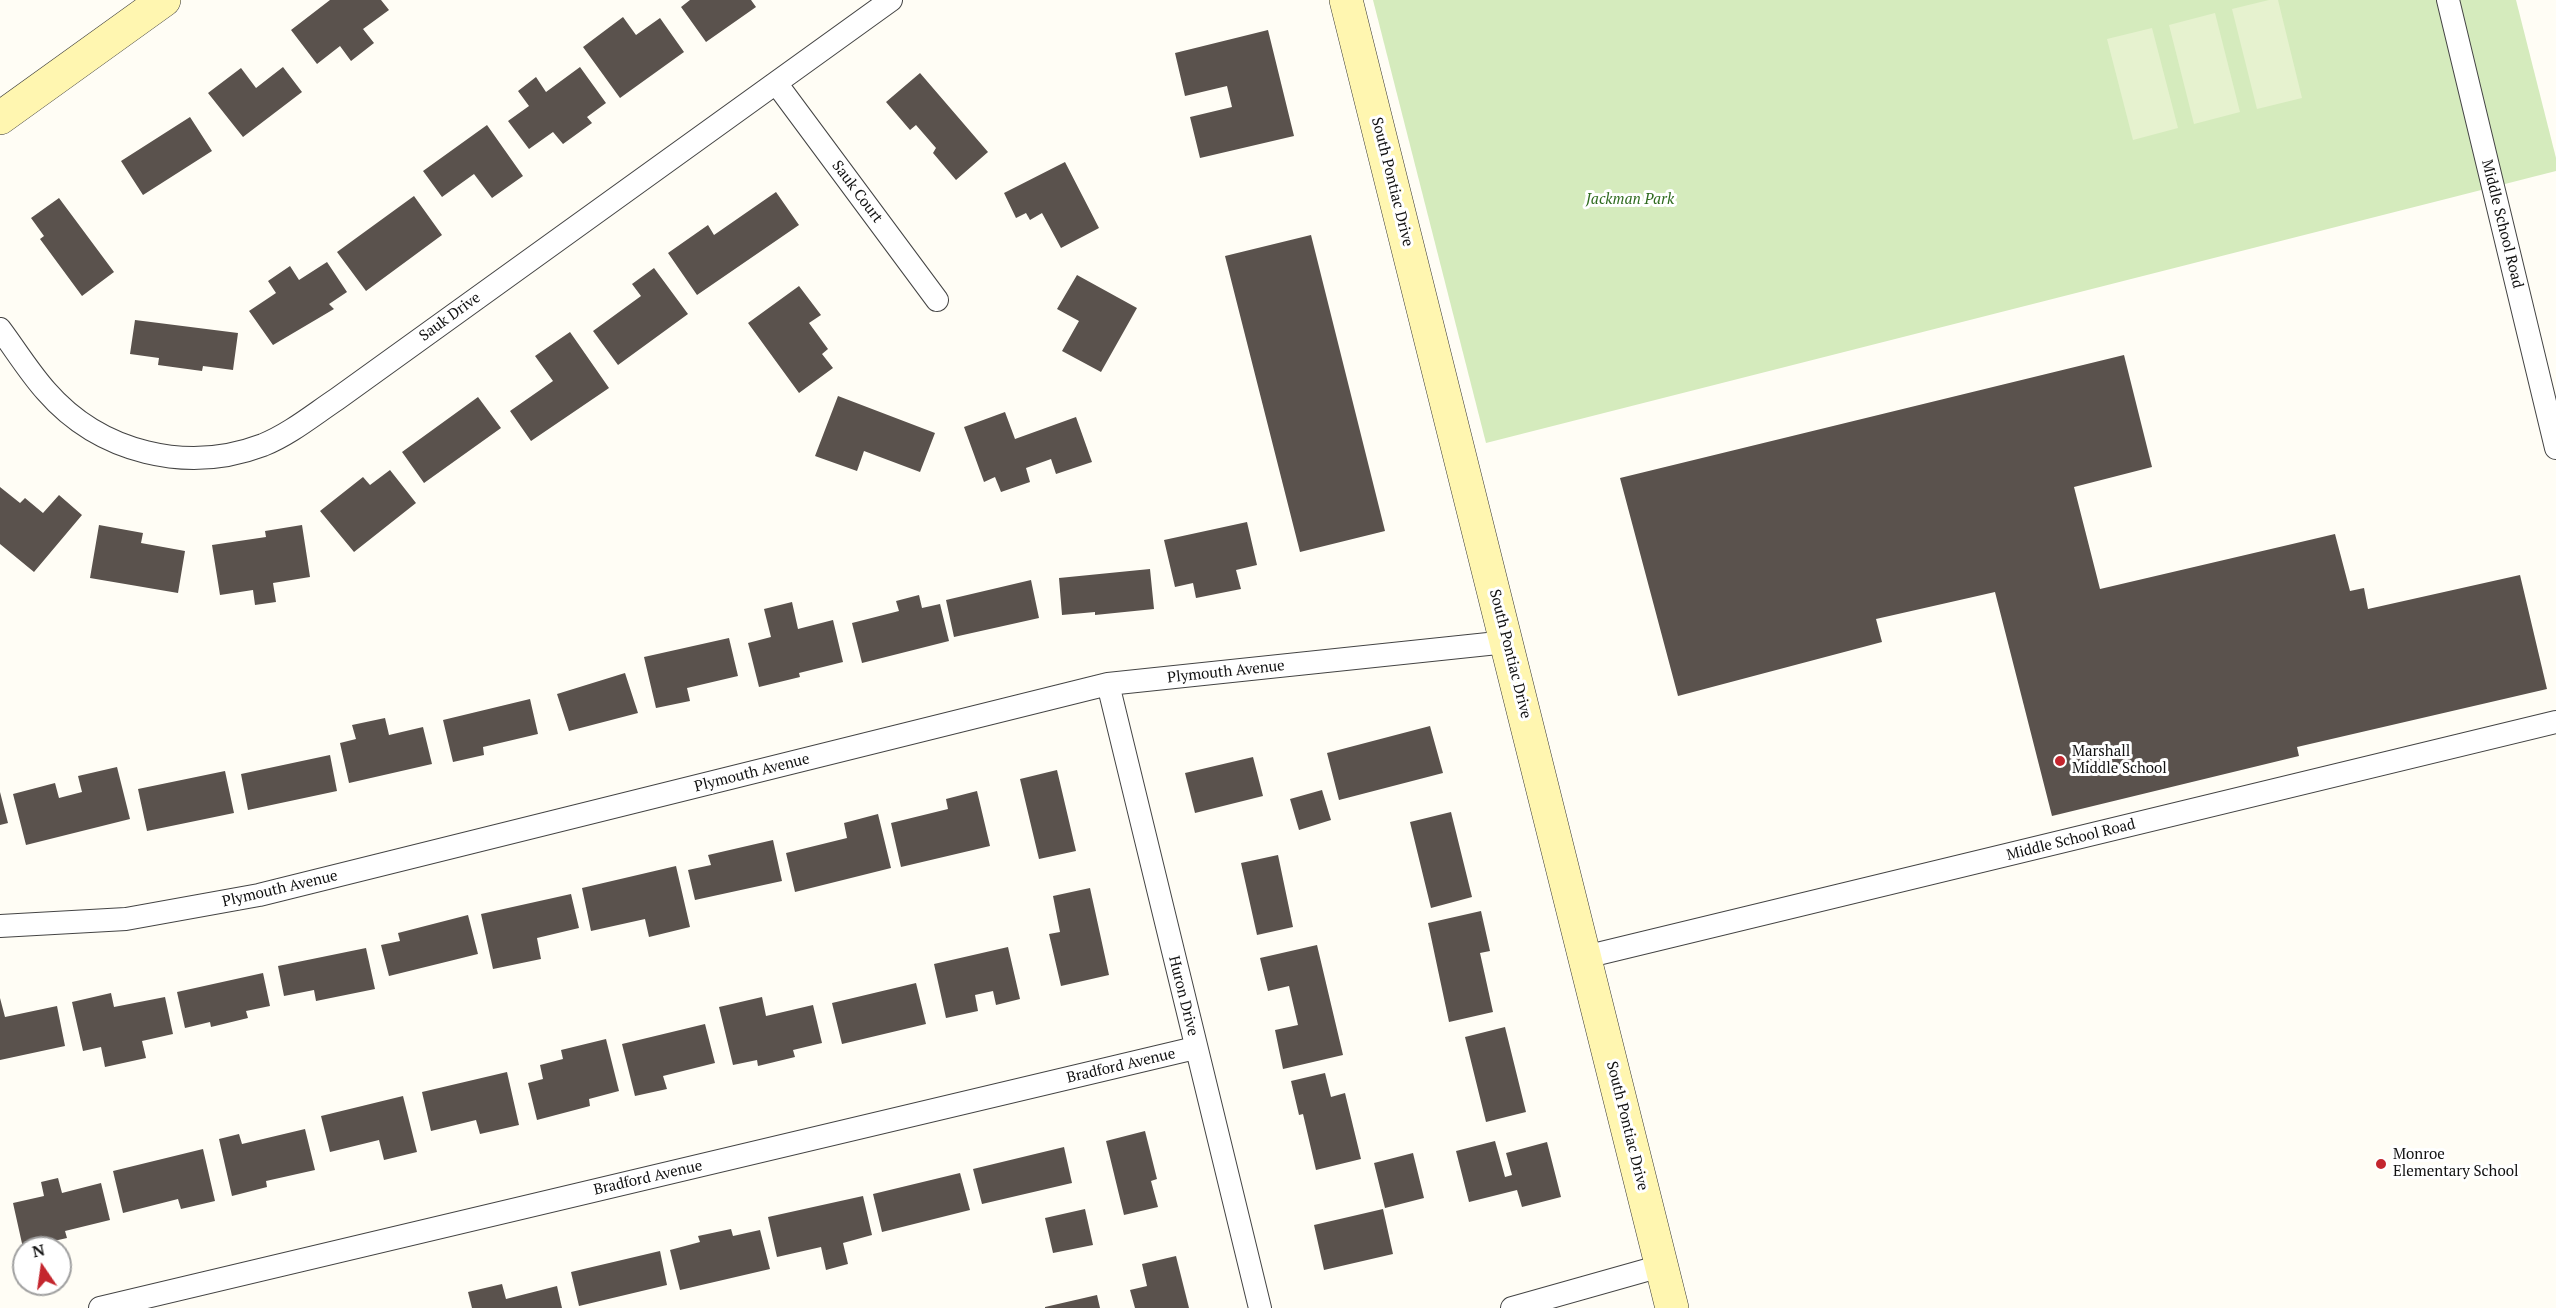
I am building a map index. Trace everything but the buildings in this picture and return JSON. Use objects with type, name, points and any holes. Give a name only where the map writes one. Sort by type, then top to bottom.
[{"type":"street","points":[[0,118],[164,0]]},
{"type":"street","name":"Sauk Drive","points":[[0,328],[47,392],[79,421],[113,441],[144,452],[169,457],[198,459],[240,453],[288,432],[327,406],[891,0]]},
{"type":"street","name":"South Pontiac Drive","points":[[1346,0],[1672,1308]]},
{"type":"street","name":"Middle School Road","points":[[2448,0],[2556,448]]},
{"type":"street","name":"Sauk Court","points":[[777,83],[937,300]]},
{"type":"street","name":"Plymouth Avenue","points":[[0,926],[126,920],[259,895],[1108,684],[1507,642]]},
{"type":"street","name":"Huron Drive","points":[[1108,684],[1260,1308]]},
{"type":"street","name":"Middle School Road","points":[[1585,957],[2556,722]]},
{"type":"street","name":"Bradford Avenue","points":[[100,1308],[1196,1048]]},
{"type":"street","points":[[1512,1308],[1662,1266]]},
{"type":"green space","name":"Jackman Park","points":[[1373,0],[2516,0],[2556,158],[2556,171],[1486,443]]},
{"type":"green space","points":[[2278,0],[2302,98],[2257,109],[2232,9]]},
{"type":"green space","points":[[2215,13],[2240,112],[2194,124],[2169,25]]},
{"type":"green space","points":[[2152,28],[2178,128],[2133,140],[2107,39]]},
{"type":"place","name":"Marshall Middle School","points":[[2060,761]]},
{"type":"place","name":"Monroe Elementary School","points":[[2381,1164]]}]
